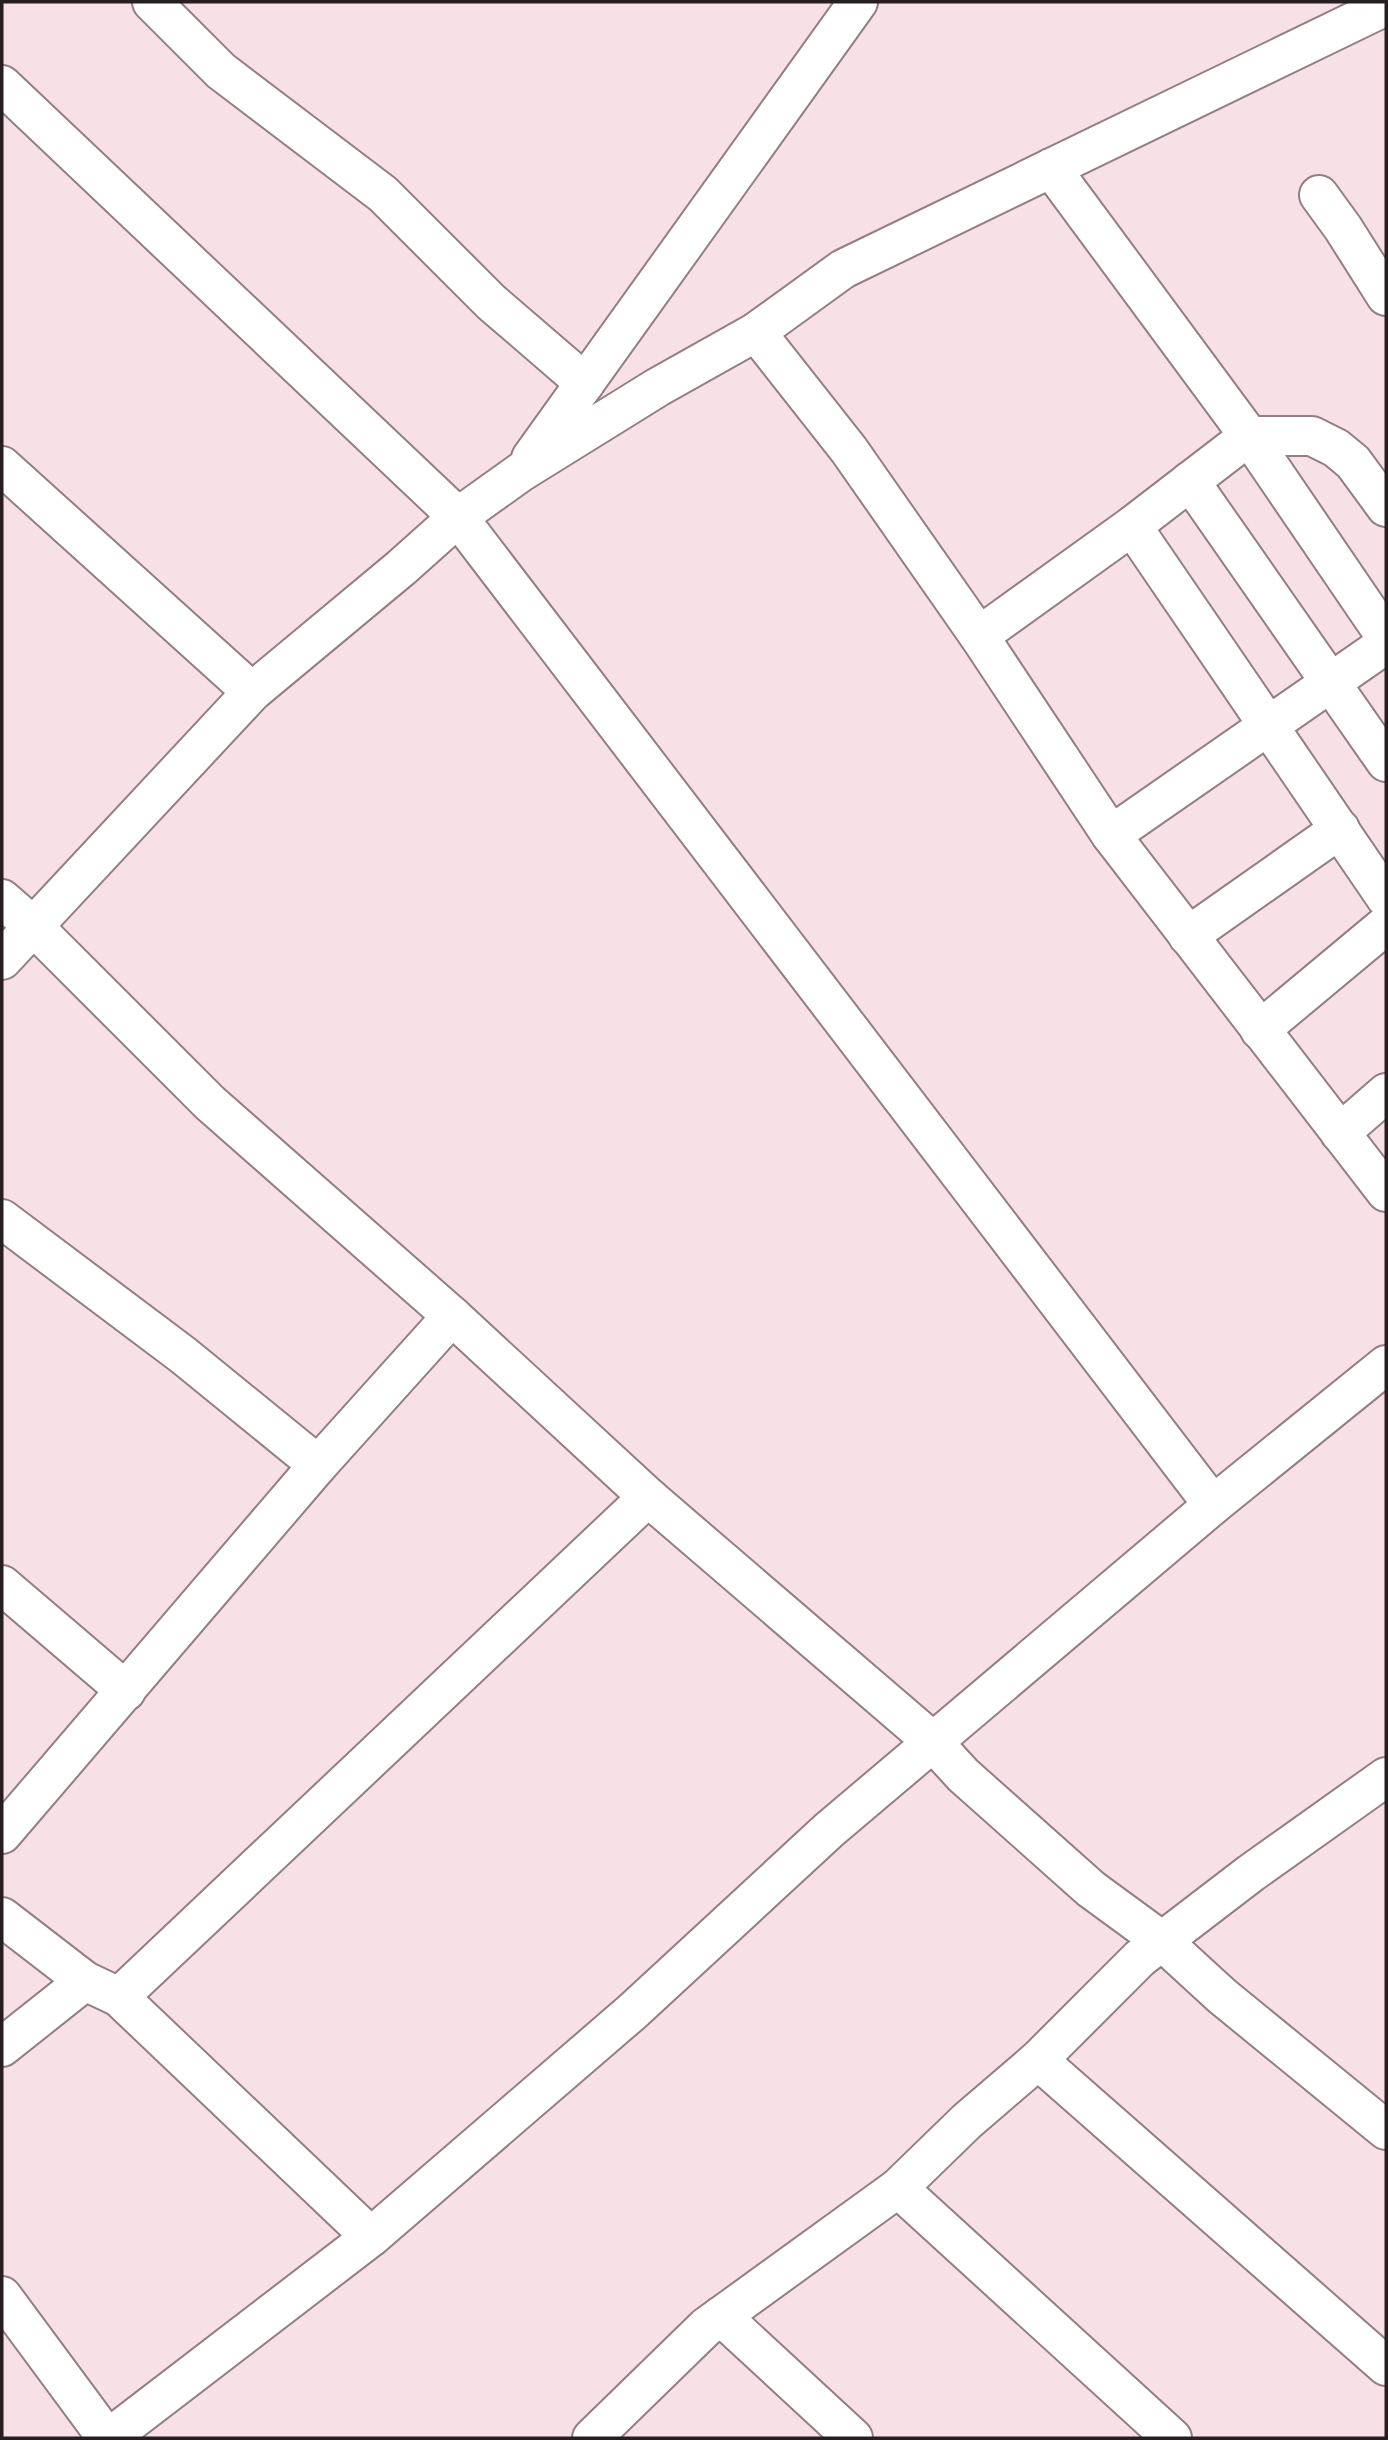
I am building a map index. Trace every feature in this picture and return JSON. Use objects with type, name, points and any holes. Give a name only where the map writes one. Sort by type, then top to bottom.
[{"type":"street","points":[[152,2],[221,71],[383,194],[491,302],[585,383]]},
{"type":"street","points":[[521,472],[858,2]]},
{"type":"street","points":[[2,960],[252,692],[458,517],[521,472],[658,387],[756,332],[843,269],[1386,6]]},
{"type":"street","points":[[2,85],[458,517],[1213,1505]]},
{"type":"street","points":[[1051,169],[1249,436],[1386,637]]},
{"type":"street","points":[[1319,195],[1386,296]]},
{"type":"street","points":[[756,332],[849,450],[979,636],[1111,835],[1386,1192]]},
{"type":"street","points":[[979,636],[1132,526],[1249,436],[1312,436],[1336,448],[1353,462],[1386,507]]},
{"type":"street","points":[[2,466],[252,692]]},
{"type":"street","points":[[1190,481],[1386,762]]},
{"type":"street","points":[[1132,526],[1386,898]]},
{"type":"street","points":[[1111,835],[1386,644]]},
{"type":"street","points":[[1188,936],[1340,829]]},
{"type":"street","points":[[2,899],[33,926],[210,1103],[452,1317],[648,1497],[932,1741],[963,1775],[1091,1889],[1162,1941],[1222,1996],[1386,2130]]},
{"type":"street","points":[[1260,1030],[1386,925]]},
{"type":"street","points":[[1340,1133],[1386,1093]]},
{"type":"street","points":[[2,1219],[183,1355],[318,1465]]},
{"type":"street","points":[[2,1834],[318,1465],[452,1317]]},
{"type":"street","points":[[2,2296],[108,2438],[371,2237],[632,2012],[829,1830],[932,1741],[1213,1505],[1386,1365]]},
{"type":"street","points":[[119,1997],[648,1497]]},
{"type":"street","points":[[2,1586],[126,1690]]},
{"type":"street","points":[[592,2438],[706,2328],[898,2188],[967,2121],[1038,2060],[1140,1958],[1251,1873],[1386,1777]]},
{"type":"street","points":[[2,1917],[85,1981],[119,1997],[371,2237]]},
{"type":"street","points":[[2,2047],[85,1981]]},
{"type":"street","points":[[1038,2060],[1386,2366]]},
{"type":"street","points":[[898,2188],[1172,2438]]},
{"type":"street","points":[[721,2316],[853,2438]]}]
